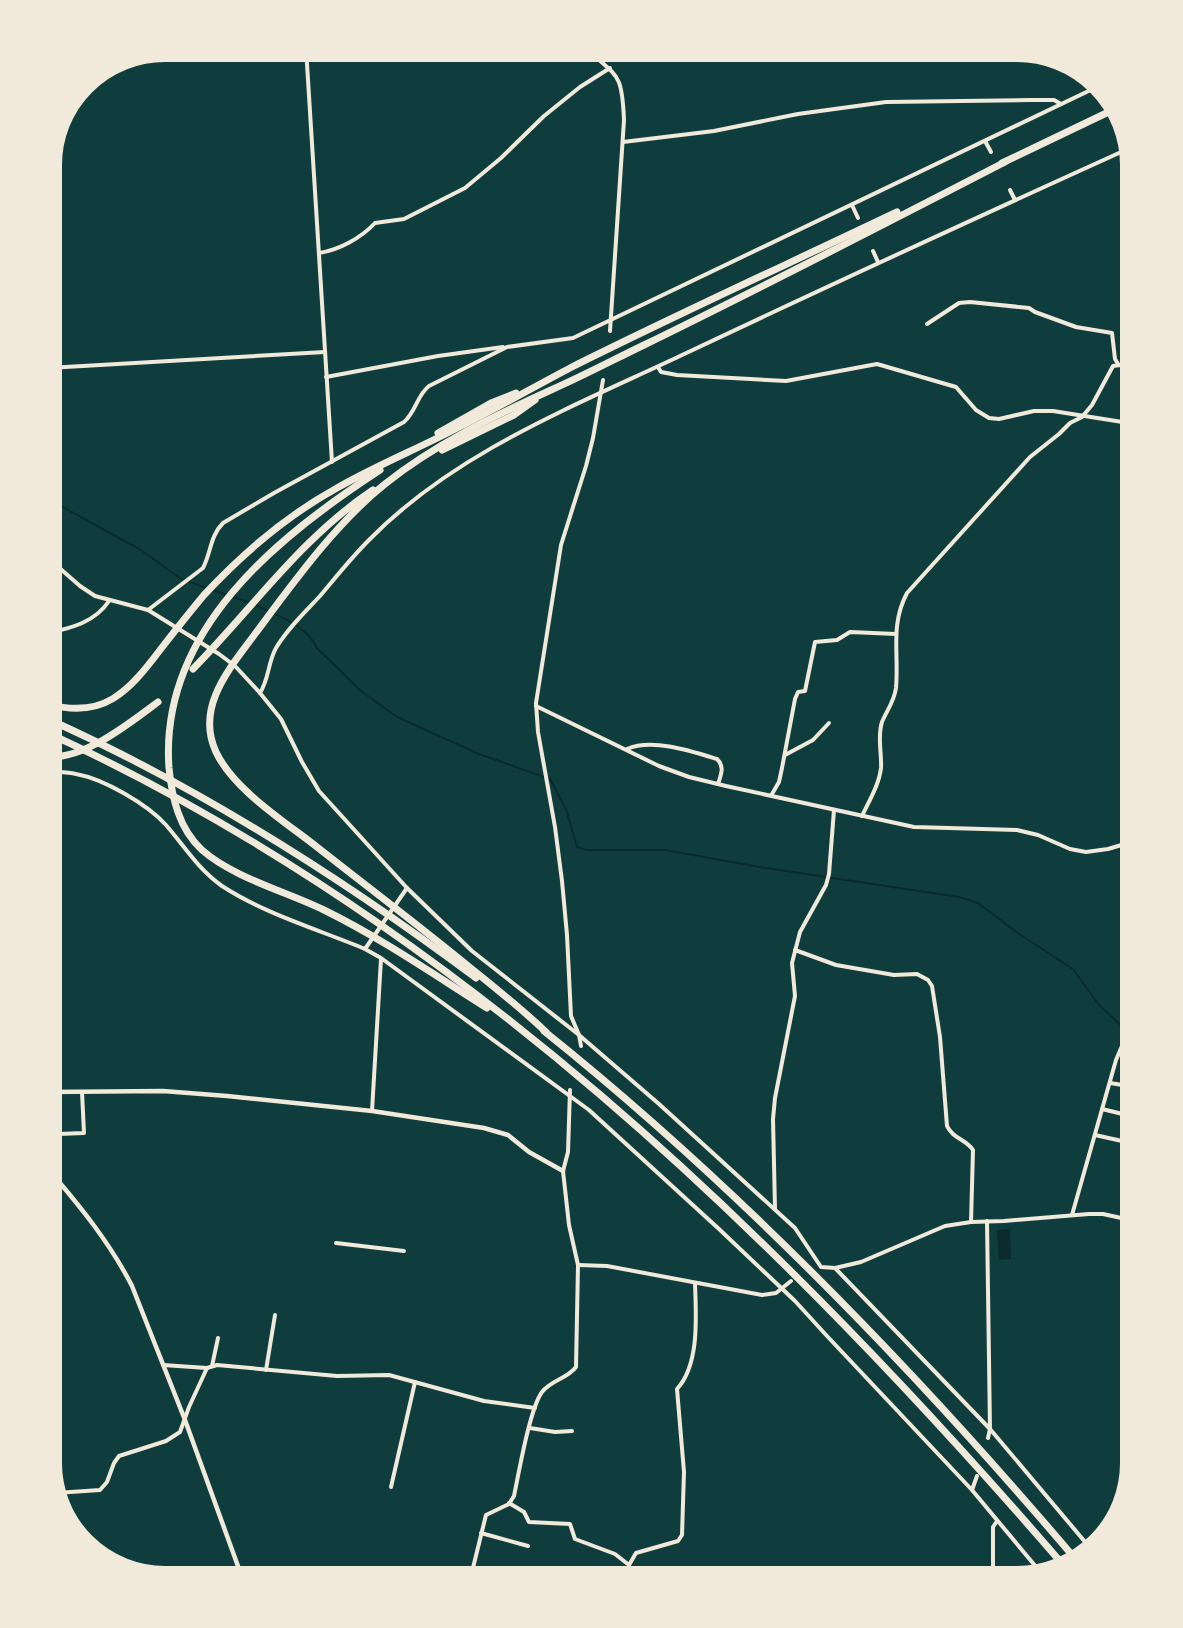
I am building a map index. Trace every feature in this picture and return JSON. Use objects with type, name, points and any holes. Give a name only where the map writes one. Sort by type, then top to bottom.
[{"type":"highway","points":[[59,706],[86,709],[114,699],[135,682],[198,602],[229,569],[262,539],[300,510],[339,486],[459,428],[548,379],[663,322],[1110,112]]},
{"type":"highway","points":[[522,1030],[358,928],[219,863],[200,848],[184,827],[172,792],[168,745],[178,686],[193,665],[302,548],[332,520],[414,463],[511,407],[553,389],[750,293],[1005,162]]},
{"type":"highway","points":[[193,665],[207,626],[245,578],[266,556],[305,522],[408,452]]},
{"type":"highway","points":[[414,463],[358,508],[285,595],[222,680],[210,708],[210,728],[217,753],[229,771],[273,813],[413,921],[546,1032]]},
{"type":"highway","points":[[59,757],[86,748],[124,726],[158,702]]},
{"type":"highway","points":[[59,724],[145,766],[217,805],[327,872],[409,928],[546,1032],[642,1113],[796,1257],[895,1358],[1072,1555]]},
{"type":"highway","points":[[59,738],[141,779],[269,852],[403,941],[522,1030],[634,1124],[788,1267],[974,1463],[1060,1561]]},
{"type":"street","points":[[307,58],[332,462]]},
{"type":"street","points":[[599,59],[610,68],[622,88],[624,120],[610,331]]},
{"type":"street","points":[[319,253],[332,251],[367,231],[375,223],[404,219],[465,188],[501,158],[544,116],[580,87],[610,68]]},
{"type":"street","points":[[326,377],[438,356],[573,338],[1092,89]]},
{"type":"street","points":[[622,142],[714,131],[798,114],[886,102],[1030,99],[1054,100],[1062,105]]},
{"type":"street","points":[[986,141],[991,152]]},
{"type":"street","points":[[260,693],[266,683],[275,649],[301,617],[369,539],[436,484],[518,434],[601,393],[878,262],[1124,151]]},
{"type":"street","points":[[1010,190],[1015,200]]},
{"type":"street","points":[[852,205],[858,218]]},
{"type":"street","points":[[873,251],[878,262]]},
{"type":"street","points":[[927,324],[959,303],[1029,308],[1076,327],[1112,333],[1118,364]]},
{"type":"street","points":[[148,610],[203,568],[208,558],[212,538],[223,523],[274,492],[404,422],[409,418],[423,391],[429,386],[507,347]]},
{"type":"street","points":[[59,367],[325,352]]},
{"type":"street","points":[[657,367],[662,372],[677,375],[786,381],[877,364],[956,387],[976,410],[989,418],[999,419],[1034,411],[1053,411],[1124,423]]},
{"type":"street","points":[[862,816],[881,770],[880,736],[882,723],[893,703],[896,688],[896,634],[900,608],[907,593],[1030,458],[1071,423],[1082,417],[1092,405],[1113,366],[1124,364]]},
{"type":"street","points":[[581,1046],[571,1016],[562,881],[538,732],[536,706],[561,545],[586,466],[603,380]]},
{"type":"street","points":[[59,567],[95,596],[148,610],[235,666],[281,719],[319,791],[407,888],[472,951],[579,1035],[650,1096],[795,1228],[819,1269],[861,1262],[945,1226],[1072,1215],[1103,1214],[1124,1219]]},
{"type":"street","points":[[59,630],[83,623],[98,614],[109,600]]},
{"type":"street","points":[[771,795],[779,782],[795,699],[798,692],[806,691],[807,688],[815,642],[837,640],[850,632],[896,634]]},
{"type":"street","points":[[536,706],[659,766],[718,784],[914,827],[986,827],[1017,830],[1038,835],[1070,849],[1086,852],[1124,844]]},
{"type":"street","points":[[785,755],[813,740],[829,723]]},
{"type":"street","points":[[626,750],[637,745],[648,744],[680,749],[717,759],[722,769],[718,784]]},
{"type":"street","points":[[59,772],[87,777],[135,801],[156,815],[197,864],[227,888],[249,902],[365,949],[381,958],[570,1092],[795,1301],[972,1490],[1037,1568]]},
{"type":"street","points":[[775,1210],[773,1119],[795,996],[792,973],[795,950],[800,932],[826,885],[829,874],[834,810]]},
{"type":"street","points":[[365,949],[407,888]]},
{"type":"street","points":[[795,950],[836,966],[894,975],[917,974],[928,980],[932,986],[940,1037],[948,1126],[950,1132],[973,1150],[971,1222]]},
{"type":"street","points":[[372,1111],[381,958]]},
{"type":"street","points":[[1072,1215],[1116,1060],[1124,1041]]},
{"type":"street","points":[[1110,1083],[1124,1085]]},
{"type":"street","points":[[58,1092],[163,1091],[372,1111],[497,1131],[563,1171]]},
{"type":"street","points":[[58,1134],[84,1134],[82,1092]]},
{"type":"street","points":[[473,1569],[486,1515],[509,1503],[514,1496],[540,1394],[547,1386],[567,1376],[576,1367],[578,1265],[569,1225],[563,1171],[568,1152],[570,1092]]},
{"type":"street","points":[[1102,1109],[1124,1114]]},
{"type":"street","points":[[1095,1135],[1122,1141]]},
{"type":"street","points":[[58,1182],[101,1234],[132,1286],[185,1419],[239,1569]]},
{"type":"street","points":[[987,1221],[990,1429],[988,1438]]},
{"type":"street","points":[[336,1243],[404,1251]]},
{"type":"street","points":[[578,1265],[607,1266],[762,1295],[776,1293],[790,1281]]},
{"type":"street","points":[[835,1268],[990,1429],[1086,1544]]},
{"type":"street","points":[[629,1570],[629,1565],[638,1551],[678,1541],[682,1535],[684,1472],[677,1389],[688,1368],[696,1336],[695,1283]]},
{"type":"street","points":[[266,1371],[275,1315]]},
{"type":"street","points":[[63,1493],[100,1490],[107,1482],[119,1456],[174,1437],[180,1432],[210,1367],[218,1338]]},
{"type":"street","points":[[162,1364],[230,1366],[337,1376],[389,1375],[484,1401],[535,1408]]},
{"type":"street","points":[[391,1487],[415,1382]]},
{"type":"street","points":[[530,1428],[555,1432],[572,1431]]},
{"type":"street","points":[[972,1490],[977,1476]]},
{"type":"street","points":[[509,1503],[524,1512],[529,1522],[570,1524],[574,1539],[615,1554],[629,1565]]},
{"type":"street","points":[[993,1570],[993,1527],[997,1521]]},
{"type":"street","points":[[481,1533],[528,1546]]},
{"type":"water","points":[[1010,1229],[1011,1259],[999,1260],[997,1230]]},
{"type":"waterway","points":[[59,505],[141,550],[181,579],[207,588]]},
{"type":"waterway","points":[[213,590],[227,595]]},
{"type":"waterway","points":[[233,597],[250,603]]},
{"type":"waterway","points":[[255,605],[281,617],[306,633],[317,648],[361,691],[397,717],[479,754],[550,779],[566,809],[577,847],[586,850],[665,850],[766,868],[959,897],[978,903],[1019,934],[1073,969],[1099,1005],[1124,1028]]}]
